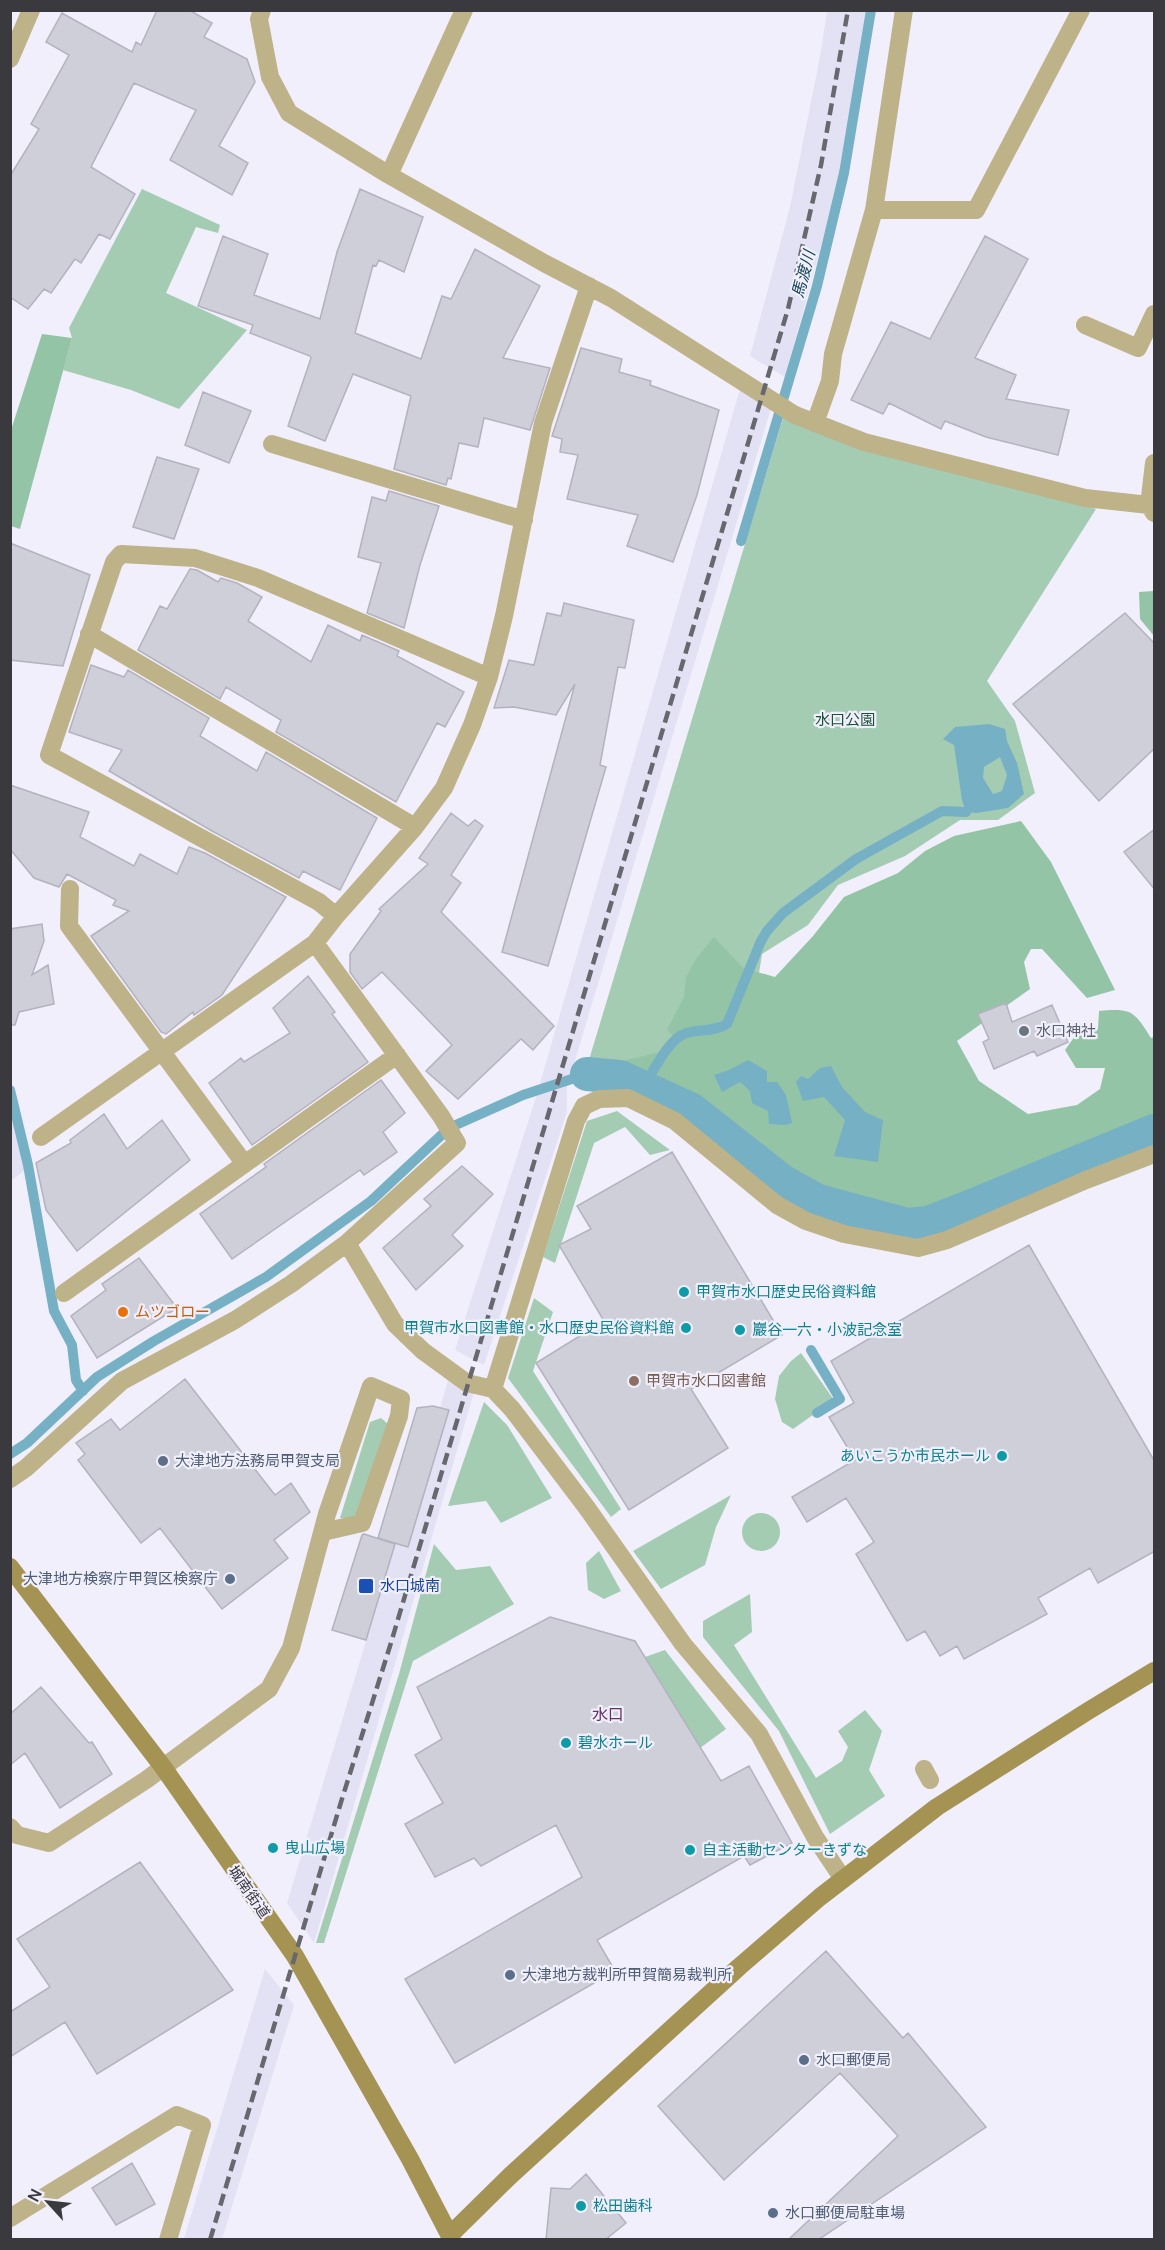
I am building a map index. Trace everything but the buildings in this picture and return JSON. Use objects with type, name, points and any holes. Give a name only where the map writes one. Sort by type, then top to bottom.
[{"type":"street","points":[[10,59],[31,10]]},
{"type":"street","points":[[389,175],[464,10]]},
{"type":"street","points":[[815,423],[830,381],[833,354],[874,210],[904,10]]},
{"type":"street","points":[[874,210],[976,210],[1081,10]]},
{"type":"street","points":[[256,13],[270,77],[289,113],[389,175],[544,263],[590,286],[795,415],[864,442],[1074,495],[1152,509],[1155,463]]},
{"type":"street","points":[[41,1137],[315,943],[336,916],[416,827],[444,788],[472,725],[489,678],[543,423],[590,286]]},
{"type":"street","points":[[1085,325],[1138,348],[1155,314]]},
{"type":"street","points":[[272,444],[524,520]]},
{"type":"street","points":[[336,916],[320,902],[49,755],[114,562],[121,554],[195,558],[258,578],[489,678]]},
{"type":"street","points":[[89,634],[416,827]]},
{"type":"street","points":[[70,889],[69,926],[244,1163]]},
{"type":"street","points":[[10,1479],[26,1468],[122,1381],[235,1320],[291,1284],[347,1243],[457,1143],[441,1116],[315,943]]},
{"type":"street","points":[[64,1293],[397,1055]]},
{"type":"street","points":[[493,1389],[576,1120],[584,1106],[599,1099],[628,1098],[675,1121],[777,1205],[806,1221],[844,1234],[918,1248],[947,1240],[1086,1180],[1155,1154]]},
{"type":"street","points":[[347,1243],[395,1324],[423,1351],[467,1383],[493,1389],[512,1409],[587,1508],[620,1543],[683,1644],[759,1734],[815,1838],[843,1879]]},
{"type":"street","points":[[10,1827],[17,1835],[49,1843],[146,1780],[269,1689],[291,1648],[323,1532],[371,1386],[401,1399],[399,1416],[362,1523],[323,1532]]},
{"type":"street","name":"城南街道","points":[[10,1567],[163,1767],[295,1956],[410,2159],[449,2238]]},
{"type":"street","points":[[449,2238],[512,2175],[739,1967],[843,1879],[937,1807],[1155,1671]]},
{"type":"street","points":[[10,2218],[177,2115],[202,2125],[168,2240]]},
{"type":"shaded area","points":[[827,11],[867,11],[835,195],[785,377],[750,356],[790,207]]},
{"type":"shaded area","points":[[740,389],[772,405],[567,1087],[567,1112],[484,1365],[455,1350],[537,1094]]},
{"type":"shaded area","points":[[10,1100],[26,1169],[11,1181],[10,1181]]},
{"type":"shaded area","points":[[449,1377],[474,1392],[314,1943],[287,1903],[366,1641],[332,1630],[362,1533],[408,1547],[448,1411],[440,1408]]},
{"type":"shaded area","points":[[265,1969],[294,2005],[222,2239],[184,2239]]},
{"type":"green space","points":[[142,189],[220,225],[218,233],[196,227],[166,293],[247,330],[179,409],[131,390],[63,370],[72,338],[69,328]]},
{"type":"green space","points":[[42,334],[72,338],[20,529],[11,526],[11,430]]},
{"type":"green space","name":"水口公園","points":[[784,415],[1096,509],[987,681],[1015,721],[1035,793],[998,820],[960,820],[905,856],[838,885],[808,925],[762,954],[751,1025],[815,1201],[727,1153],[625,1081],[585,1073]]},
{"type":"green space","points":[[1154,591],[1154,636],[1140,619],[1139,592]]},
{"type":"green space","points":[[1021,821],[1051,862],[1115,990],[1087,998],[1042,949],[1031,949],[1024,962],[1030,989],[957,1041],[979,1081],[1028,1114],[1077,1105],[1100,1089],[1105,1068],[1076,1068],[1065,1050],[1078,1032],[1098,1029],[1099,1011],[1119,1010],[1131,1013],[1151,1038],[1154,1037],[1154,1139],[1102,1160],[997,1209],[909,1234],[805,1204],[674,1110],[639,1095],[620,1073],[626,1060],[674,1049],[677,1039],[667,1030],[684,997],[686,977],[696,959],[714,937],[743,968],[775,977],[813,936],[844,897],[898,873],[925,851],[954,836]]},
{"type":"green space","points":[[617,1111],[670,1150],[650,1155],[625,1127],[594,1143],[555,1263],[543,1257],[587,1121]]},
{"type":"green space","points":[[534,1298],[553,1312],[533,1371],[621,1509],[611,1517],[508,1378]]},
{"type":"green space","points":[[801,1353],[834,1400],[793,1429],[782,1422],[775,1399],[779,1376]]},
{"type":"green space","points":[[484,1402],[507,1425],[552,1498],[501,1523],[486,1501],[448,1506]]},
{"type":"green space","points":[[381,1418],[389,1425],[356,1518],[340,1518],[370,1422]]},
{"type":"green space","points":[[731,1495],[716,1527],[705,1565],[661,1589],[633,1551]]},
{"type":"green space","points":[[761,1513],[768,1514],[774,1519],[779,1525],[779,1539],[774,1545],[768,1550],[761,1551],[754,1550],[748,1545],[743,1539],[742,1532],[743,1525],[748,1519],[754,1514]]},
{"type":"green space","points":[[434,1544],[456,1570],[490,1566],[514,1604],[413,1661],[324,1943],[316,1943],[399,1674]]},
{"type":"green space","points":[[599,1551],[621,1591],[604,1599],[588,1590],[586,1563]]},
{"type":"green space","points":[[750,1594],[752,1632],[734,1645],[816,1778],[842,1761],[848,1747],[838,1731],[865,1710],[882,1731],[869,1770],[885,1796],[830,1834],[779,1731],[703,1637],[703,1621]]},
{"type":"green space","points":[[665,1650],[726,1729],[700,1748],[645,1657]]},
{"type":"water","points":[[989,724],[1005,729],[1007,741],[1017,763],[1024,794],[1008,808],[976,813],[966,812],[962,800],[954,745],[943,739],[955,727]],"holes":[[[1000,757],[1007,775],[1002,791],[993,794],[983,778],[984,767]]]},
{"type":"water","points":[[748,1060],[767,1071],[767,1082],[777,1082],[786,1095],[792,1123],[769,1124],[768,1111],[752,1103],[750,1091],[740,1082],[722,1092],[714,1075]]},
{"type":"water","points":[[831,1066],[842,1087],[865,1112],[883,1120],[878,1162],[834,1156],[845,1120],[824,1097],[803,1101],[796,1082],[801,1076],[808,1079],[820,1068]]},
{"type":"waterway","name":"馬渡川","points":[[741,541],[817,286],[844,173],[871,10]]},
{"type":"waterway","points":[[643,1088],[662,1057],[679,1036],[727,1024],[761,941],[783,913],[856,859],[942,811],[966,812]]},
{"type":"waterway","points":[[10,1454],[27,1443],[97,1377],[154,1341],[266,1277],[371,1201],[449,1128],[523,1095],[587,1074]]},
{"type":"waterway","points":[[587,1074],[620,1077],[692,1110],[782,1181],[818,1201],[907,1225],[928,1223],[1154,1131]]},
{"type":"waterway","points":[[10,1090],[28,1165],[54,1311],[72,1345],[76,1380],[83,1391]]},
{"type":"waterway","points":[[811,1350],[840,1399],[817,1413]]},
{"type":"railway","points":[[210,2240],[390,1646],[788,309],[821,165],[848,10]]},
{"type":"place","name":"水口神社","points":[[1024,1031]]},
{"type":"place","name":"甲賀市水口歴史民俗資料館","points":[[684,1292]]},
{"type":"place","name":"ムツゴロー","points":[[123,1312]]},
{"type":"place","name":"甲賀市水口図書館・水口歴史民俗資料館","points":[[686,1328]]},
{"type":"place","name":"巖谷一六・小波記念室","points":[[740,1330]]},
{"type":"place","name":"甲賀市水口図書館","points":[[634,1381]]},
{"type":"place","name":"あいこうか市民ホール","points":[[1002,1456]]},
{"type":"place","name":"大津地方法務局甲賀支局","points":[[163,1461]]},
{"type":"place","name":"大津地方検察庁甲賀区検察庁","points":[[230,1579]]},
{"type":"place","name":"水口城南","points":[[366,1586]]},
{"type":"place","name":"碧水ホール","points":[[566,1743]]},
{"type":"place","name":"曳山広場","points":[[273,1848]]},
{"type":"place","name":"自主活動センターきずな","points":[[690,1850]]},
{"type":"place","name":"大津地方裁判所甲賀簡易裁判所","points":[[510,1975]]},
{"type":"place","name":"水口郵便局","points":[[804,2060]]},
{"type":"place","name":"松田歯科","points":[[581,2206]]},
{"type":"place","name":"水口郵便局駐車場","points":[[773,2213]]},
{"type":"district","name":"水口","points":[[608,1714]]}]
